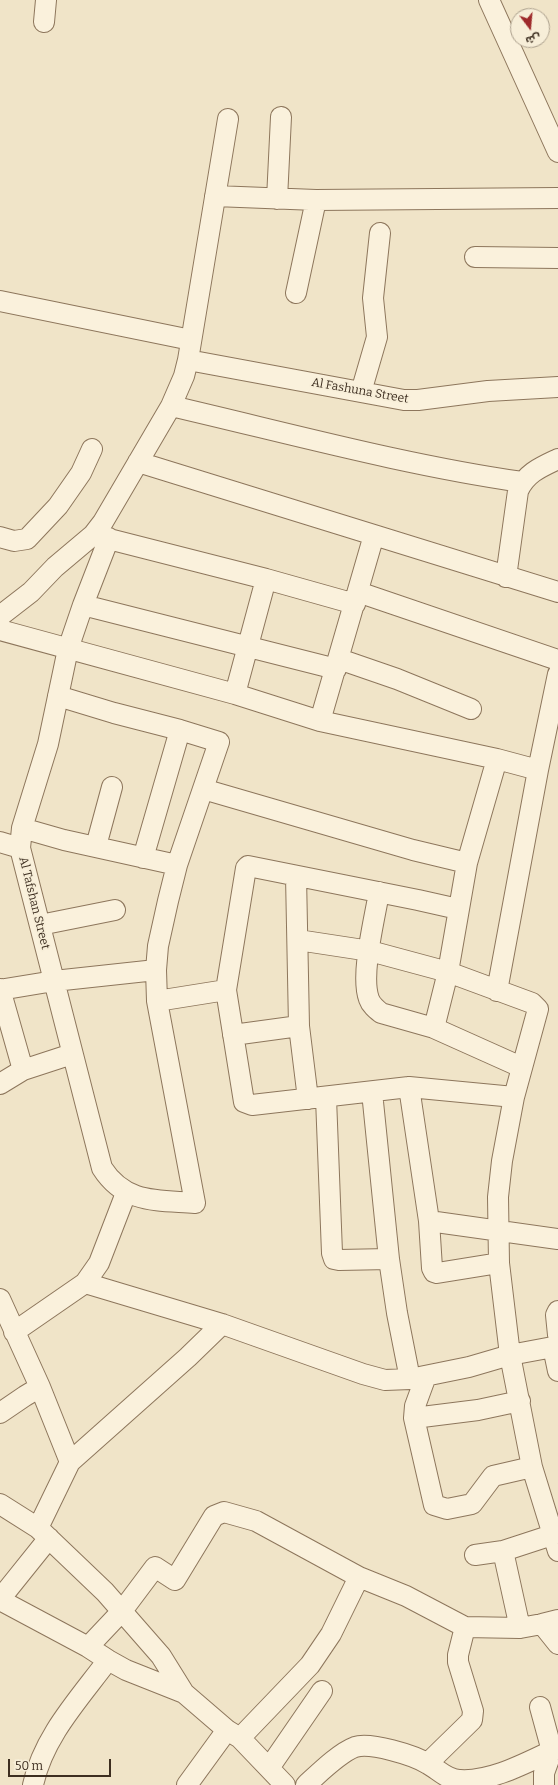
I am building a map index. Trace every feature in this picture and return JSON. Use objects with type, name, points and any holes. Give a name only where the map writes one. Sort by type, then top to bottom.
[{"type":"street","points":[[44,22],[46,0]]},
{"type":"street","points":[[489,0],[558,152]]},
{"type":"street","points":[[277,199],[281,116]]},
{"type":"street","points":[[101,537],[103,522],[171,406],[183,382],[188,360],[228,119]]},
{"type":"street","points":[[215,196],[316,200],[558,198]]},
{"type":"street","points":[[296,293],[316,200]]},
{"type":"street","points":[[360,392],[377,337],[373,298],[380,233]]},
{"type":"street","points":[[475,257],[558,258]]},
{"type":"street","points":[[0,301],[191,340]]},
{"type":"street","name":"Al Fashuna Street","points":[[188,360],[404,400],[418,400],[477,392],[558,387]]},
{"type":"street","points":[[171,406],[410,462],[522,482]]},
{"type":"street","points":[[0,537],[14,541],[27,539],[58,506],[81,473],[92,448]]},
{"type":"street","points":[[506,577],[518,491],[522,482],[535,470],[558,459]]},
{"type":"street","points":[[138,462],[558,592]]},
{"type":"street","points":[[320,722],[374,535]]},
{"type":"street","points":[[0,616],[28,596],[55,567],[101,537],[266,579],[356,598],[558,660]]},
{"type":"street","name":"Al Tafshan Street","points":[[101,537],[83,605],[68,649],[48,744],[22,828],[20,848],[102,1168],[108,1178],[126,1192],[149,1199],[195,1203],[157,1002]]},
{"type":"street","points":[[234,694],[266,579]]},
{"type":"street","points":[[83,605],[248,646],[337,664],[397,679],[471,709]]},
{"type":"street","points":[[0,630],[234,694],[320,722],[496,759],[538,770]]},
{"type":"street","points":[[498,991],[538,770],[558,674]]},
{"type":"street","points":[[58,696],[114,714],[180,730],[219,742],[177,865],[158,946],[156,970],[157,1002],[226,990]]},
{"type":"street","points":[[143,858],[180,730]]},
{"type":"street","points":[[434,1028],[448,972],[467,863],[496,759]]},
{"type":"street","points":[[96,846],[112,787]]},
{"type":"street","points":[[203,789],[413,850],[467,863]]},
{"type":"street","points":[[22,828],[64,840],[177,865]]},
{"type":"street","points":[[0,842],[20,848]]},
{"type":"street","points":[[458,910],[251,866],[246,868],[226,990],[244,1102],[252,1105],[409,1087],[514,1097]]},
{"type":"street","points":[[296,876],[299,1026],[317,1098],[332,1253],[334,1259],[339,1260],[389,1259]]},
{"type":"street","points":[[379,892],[366,976],[369,1000],[375,1008],[381,1013],[434,1028],[521,1067]]},
{"type":"street","points":[[40,925],[114,910]]},
{"type":"street","points":[[298,940],[370,951],[448,972],[532,1003],[538,1009],[521,1067],[502,1161],[498,1197],[498,1232],[499,1263],[510,1356],[532,1467],[555,1543],[474,1555]]},
{"type":"street","points":[[23,1070],[0,990],[54,981],[156,970]]},
{"type":"street","points":[[233,1035],[299,1026]]},
{"type":"street","points":[[0,1084],[23,1070],[72,1054]]},
{"type":"street","points":[[409,1087],[429,1221],[432,1268],[434,1272],[437,1273],[499,1263]]},
{"type":"street","points":[[372,1092],[389,1259],[397,1313],[418,1377],[414,1418],[434,1505],[447,1509],[472,1504],[493,1476],[532,1467]]},
{"type":"street","points":[[14,1332],[85,1283],[99,1263],[126,1192]]},
{"type":"street","points":[[429,1221],[498,1232],[558,1239]]},
{"type":"street","points":[[85,1283],[222,1324],[363,1374],[385,1380],[418,1377],[469,1367],[556,1343]]},
{"type":"street","points":[[0,1299],[40,1388],[70,1462]]},
{"type":"street","points":[[558,1311],[556,1315],[558,1371]]},
{"type":"street","points":[[222,1324],[188,1357],[70,1462],[43,1533],[0,1600],[88,1647],[126,1670],[184,1694],[233,1734],[285,1785]]},
{"type":"street","points":[[0,1413],[40,1388]]},
{"type":"street","points":[[414,1418],[478,1410],[520,1401]]},
{"type":"street","points":[[0,1504],[43,1533],[105,1592],[161,1656],[184,1694]]},
{"type":"street","points":[[88,1647],[122,1611],[155,1567],[175,1580],[214,1516],[224,1512],[256,1520],[358,1577],[406,1596],[465,1627],[520,1628],[550,1622],[558,1644]]},
{"type":"street","points":[[503,1551],[520,1628]]},
{"type":"street","points":[[187,1785],[233,1734],[310,1665],[331,1634],[358,1577]]},
{"type":"street","points":[[428,1763],[472,1720],[473,1711],[458,1662],[458,1655],[465,1627]]},
{"type":"street","points":[[33,1785],[39,1762],[49,1741],[108,1660]]},
{"type":"street","points":[[269,1768],[322,1691]]},
{"type":"street","points":[[540,1707],[555,1750],[544,1773],[544,1785]]},
{"type":"street","points":[[306,1785],[342,1755],[355,1747],[388,1749],[428,1763],[447,1776],[459,1780],[488,1778],[555,1750]]}]
